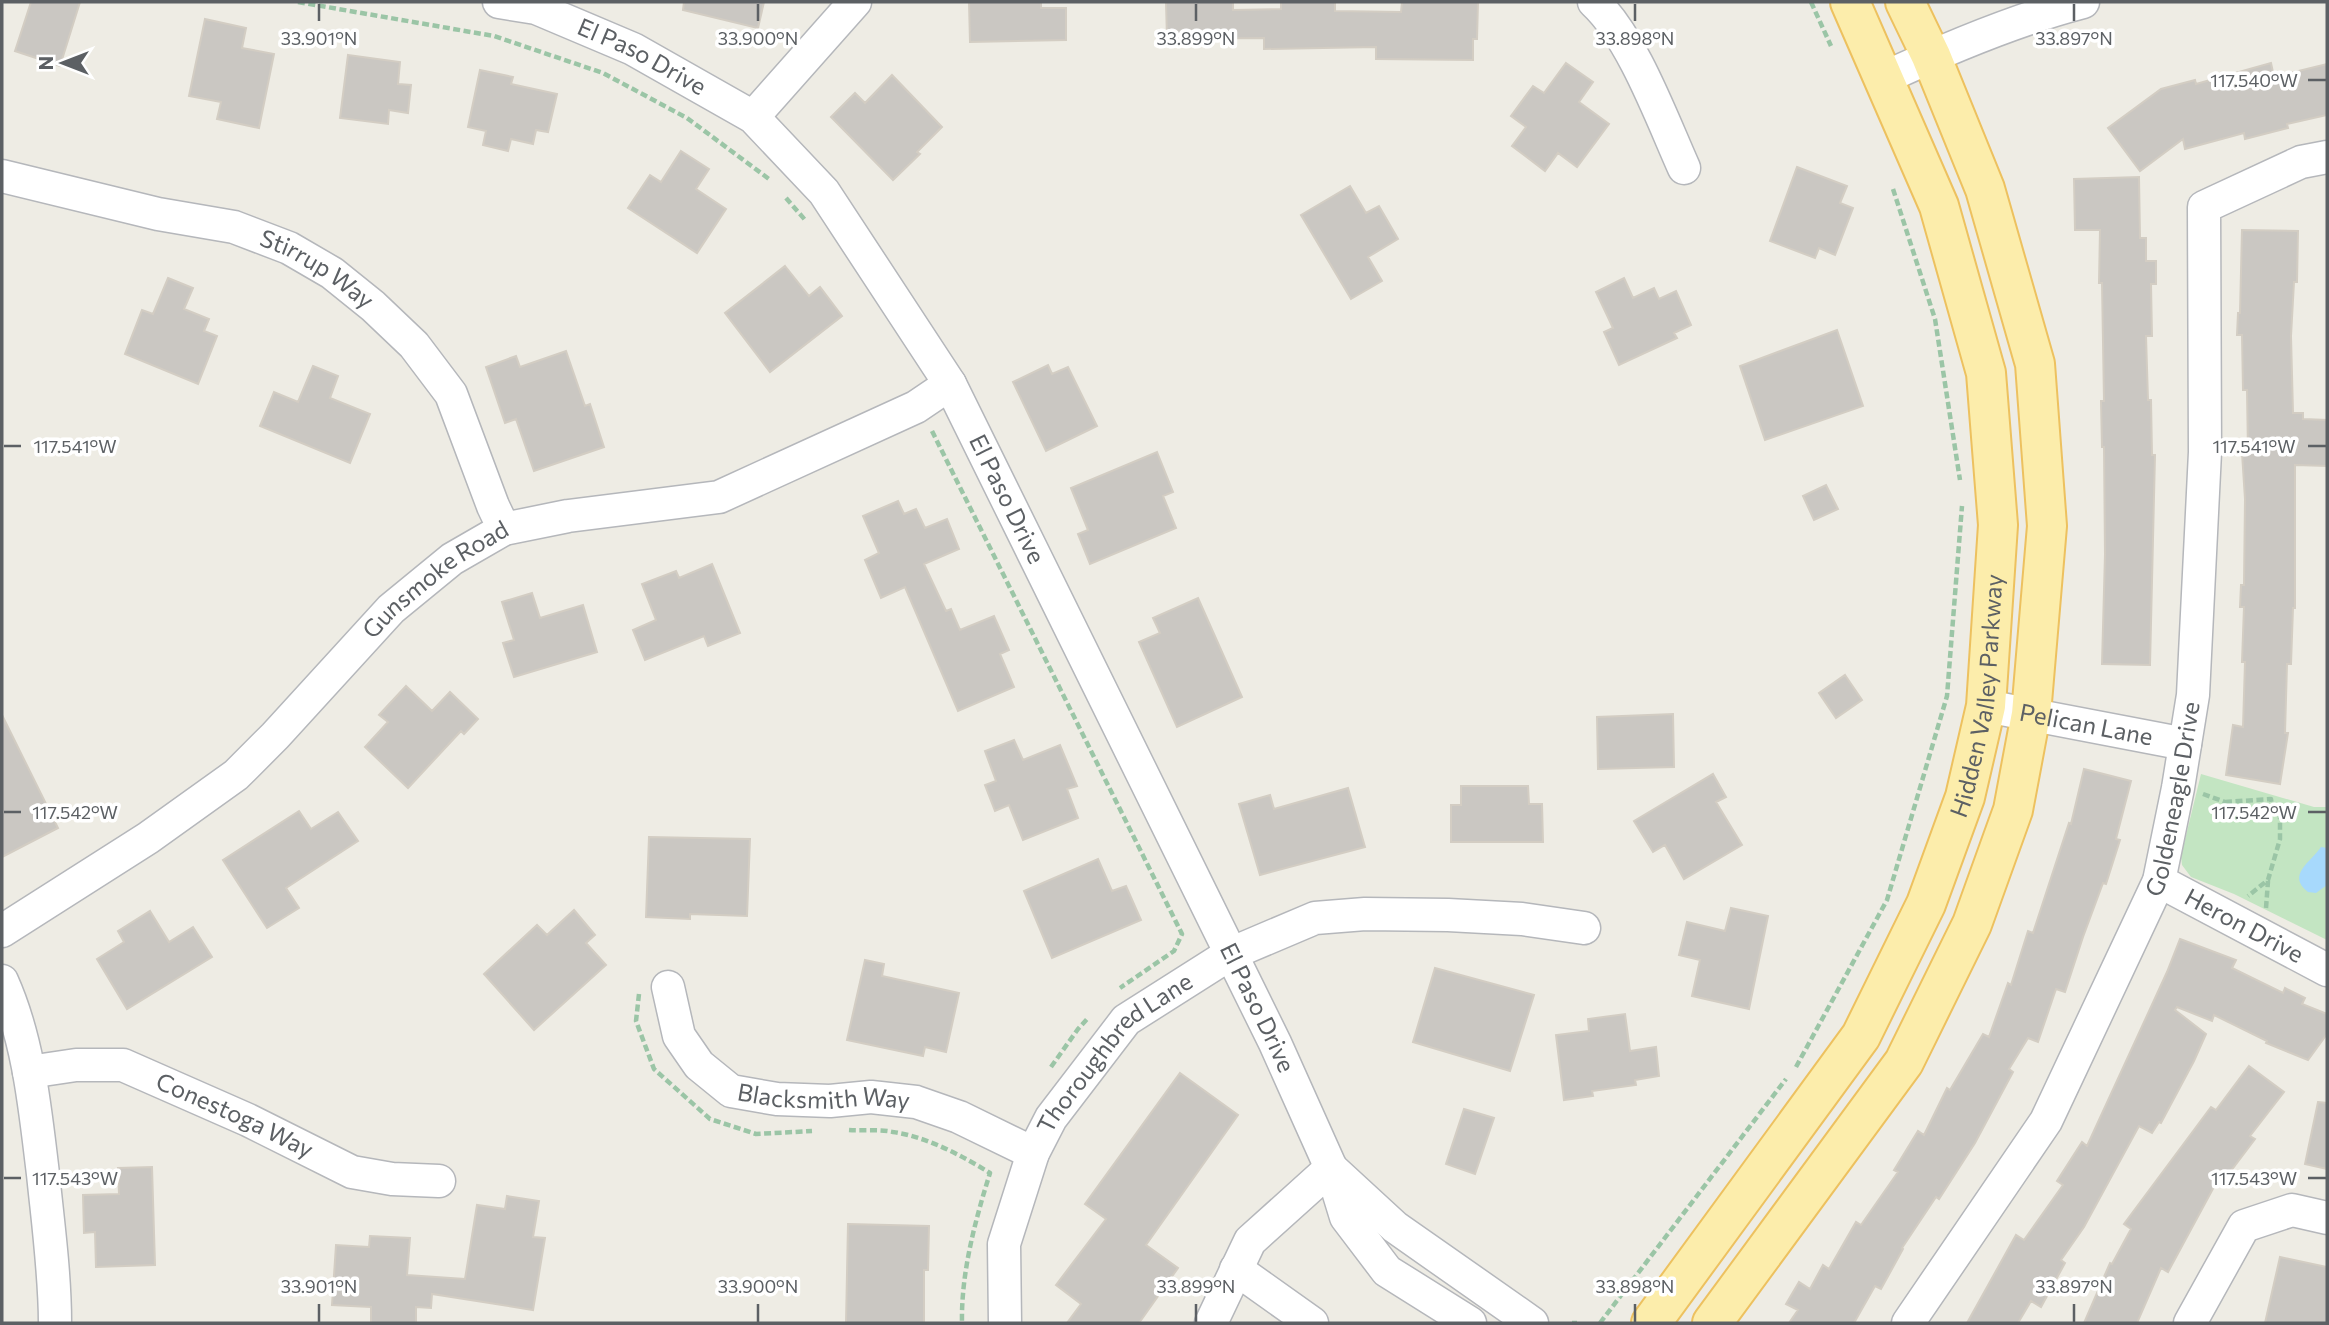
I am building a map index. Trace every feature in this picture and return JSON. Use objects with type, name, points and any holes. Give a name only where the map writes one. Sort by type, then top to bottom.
[{"type":"main road","name":"Hidden Valley Parkway","points":[[1651,1323],[1861,1036],[1926,904],[1965,797],[1986,706],[1998,526],[1986,373],[1939,206],[1850,2]]},
{"type":"main road","name":"Hidden Valley Parkway","points":[[1712,1323],[1904,1062],[1972,924],[2009,823],[2031,714],[2047,526],[2035,364],[1985,189],[1931,56],[1905,2]]},
{"type":"street","name":"El Paso Drive","points":[[499,2],[536,8],[633,49],[753,117],[824,192],[950,384],[1275,1043],[1331,1168],[1346,1217],[1387,1271],[1470,1323]]},
{"type":"street","points":[[753,117],[855,2]]},
{"type":"street","points":[[1594,2],[1608,15],[1643,78],[1684,168]]},
{"type":"street","points":[[1884,78],[1931,56],[2052,10],[2083,2]]},
{"type":"street","name":"Goldeneagle Drive","points":[[1908,1323],[2046,1121],[2159,881],[2193,695],[2205,452],[2204,207],[2301,162],[2327,157]]},
{"type":"street","name":"Stirrup Way","points":[[2,176],[158,214],[234,227],[289,248],[332,273],[373,306],[414,345],[451,394],[504,529]]},
{"type":"street","name":"Gunsmoke Road","points":[[2,931],[148,838],[236,775],[391,609],[452,559],[504,529],[568,516],[719,497],[920,404],[950,384]]},
{"type":"street","name":"Pelican Lane","points":[[1986,706],[2185,744]]},
{"type":"street","name":"Heron Drive","points":[[2159,881],[2327,970]]},
{"type":"street","name":"Thoroughbred Lane","points":[[1005,1323],[1004,1244],[1020,1147],[1051,1118],[1126,1020],[1230,954],[1315,918],[1366,914],[1448,915],[1522,919],[1584,928]]},
{"type":"street","points":[[2,981],[12,1003],[29,1072],[47,1209],[55,1323]]},
{"type":"street","name":"Blacksmith Way","points":[[668,987],[680,1036],[699,1065],[731,1091],[777,1099],[830,1101],[871,1097],[916,1102],[959,1117],[1020,1147]]},
{"type":"street","name":"Conestoga Way","points":[[29,1072],[76,1065],[122,1065],[237,1115],[352,1172],[393,1179],[439,1181]]},
{"type":"street","name":"El Paso Drive","points":[[1331,1168],[1395,1227],[1532,1323]]},
{"type":"street","points":[[1211,1323],[1250,1241],[1331,1168]]},
{"type":"street","points":[[2190,1323],[2244,1226],[2292,1210],[2327,1218]]},
{"type":"street","points":[[1236,1269],[1312,1323]]},
{"type":"path","points":[[298,2],[494,36],[603,73],[687,118],[772,181]]},
{"type":"path","points":[[1811,2],[1832,48]]},
{"type":"path","points":[[1889,180],[1935,319],[1961,488]]},
{"type":"path","points":[[781,191],[813,230]]},
{"type":"path","points":[[920,404],[1182,934],[1174,951],[1115,992]]},
{"type":"path","points":[[1600,1323],[1796,1066],[1887,900],[1947,696],[1963,501]]},
{"type":"path","points":[[2225,802],[2271,799],[2272,807],[2280,814],[2280,839],[2268,880],[2247,897],[2231,919]]},
{"type":"path","points":[[668,987],[639,992],[636,1021],[654,1069],[710,1119],[756,1135],[824,1131]]},
{"type":"path","points":[[1047,1072],[1077,1029],[1097,1010]]},
{"type":"path","points":[[838,1130],[893,1132],[934,1145],[969,1160],[990,1173]]},
{"type":"path","points":[[962,1323],[962,1296],[979,1209],[990,1173],[1020,1147]]},
{"type":"green space","points":[[2201,774],[2314,807],[2327,807],[2327,940],[2234,894],[2191,877],[2182,865],[2181,856]]},
{"type":"water","points":[[2321,847],[2327,848],[2327,885],[2316,893],[2308,892],[2299,880],[2300,874]]},
{"type":"building","points":[[31,2],[80,2],[60,66],[15,51]]},
{"type":"building","points":[[684,2],[764,2],[758,28],[683,10]]},
{"type":"building","points":[[969,2],[1041,2],[1041,8],[1066,8],[1066,40],[970,42]]},
{"type":"building","points":[[1166,2],[1233,2],[1233,10],[1281,9],[1281,2],[1335,2],[1335,11],[1401,12],[1402,2],[1478,2],[1477,39],[1473,39],[1473,60],[1376,59],[1376,47],[1264,49],[1264,38],[1167,39]]},
{"type":"building","points":[[205,19],[246,28],[242,48],[274,54],[259,128],[217,119],[221,102],[189,96]]},
{"type":"building","points":[[348,55],[400,62],[398,84],[411,85],[408,113],[389,110],[388,124],[340,118]]},
{"type":"building","points":[[1566,63],[1593,82],[1579,102],[1609,124],[1577,167],[1558,153],[1545,171],[1512,146],[1526,127],[1511,116],[1533,86],[1544,93]]},
{"type":"building","points":[[2271,63],[2274,77],[2327,64],[2327,115],[2287,124],[2288,128],[2245,139],[2244,133],[2185,149],[2183,139],[2140,171],[2108,128],[2161,89],[2195,80],[2196,84]]},
{"type":"building","points":[[480,70],[513,77],[511,84],[557,94],[548,132],[536,130],[533,144],[511,139],[508,151],[483,145],[486,131],[468,127]]},
{"type":"building","points":[[892,75],[942,127],[917,152],[920,154],[893,180],[831,117],[855,93],[865,103]]},
{"type":"building","points":[[681,151],[709,169],[696,189],[726,209],[697,253],[628,208],[650,175],[661,182]]},
{"type":"building","points":[[1797,167],[1847,186],[1840,203],[1853,208],[1835,255],[1819,248],[1815,258],[1770,241]]},
{"type":"building","points":[[2139,177],[2140,238],[2146,238],[2146,261],[2156,261],[2156,284],[2151,284],[2152,336],[2146,336],[2152,455],[2155,455],[2150,665],[2102,664],[2105,554],[2100,230],[2075,230],[2074,179]]},
{"type":"building","points":[[1350,186],[1366,213],[1379,206],[1398,239],[1368,257],[1382,281],[1351,299],[1301,215]]},
{"type":"building","points":[[2242,230],[2298,231],[2297,282],[2294,282],[2291,336],[2293,413],[2303,413],[2303,419],[2327,420],[2327,466],[2295,465],[2295,608],[2291,664],[2287,664],[2285,733],[2288,733],[2280,784],[2226,775],[2233,725],[2243,727],[2245,662],[2242,662],[2244,607],[2240,607],[2241,585],[2244,585],[2245,499],[2242,453],[2248,453],[2247,390],[2243,390],[2242,335],[2237,335]]},
{"type":"building","points":[[785,266],[809,296],[820,287],[842,316],[770,372],[725,313]]},
{"type":"building","points":[[168,278],[193,288],[184,309],[209,319],[204,331],[217,336],[198,384],[125,354],[142,310],[153,314]]},
{"type":"building","points":[[1624,278],[1633,298],[1654,288],[1659,299],[1676,291],[1691,325],[1674,333],[1677,338],[1619,365],[1604,332],[1613,328],[1596,292]]},
{"type":"building","points":[[1837,330],[1863,406],[1765,440],[1740,366]]},
{"type":"building","points":[[566,351],[585,406],[590,404],[604,447],[534,471],[516,419],[505,423],[486,367],[516,356],[520,367]]},
{"type":"building","points":[[1048,365],[1052,374],[1068,367],[1097,426],[1046,451],[1013,382]]},
{"type":"building","points":[[313,366],[338,376],[330,398],[370,414],[350,463],[260,426],[274,392],[298,402]]},
{"type":"building","points":[[1157,452],[1173,492],[1163,496],[1176,528],[1090,564],[1078,534],[1088,530],[1071,488]]},
{"type":"building","points":[[1826,485],[1838,509],[1814,520],[1803,496]]},
{"type":"building","points":[[898,501],[904,514],[916,509],[925,528],[947,519],[959,549],[924,564],[946,611],[951,609],[960,630],[994,616],[1009,650],[1000,654],[1014,687],[958,711],[905,587],[881,598],[865,560],[879,553],[863,516]]},
{"type":"building","points":[[712,564],[740,633],[708,646],[704,636],[645,660],[633,630],[656,620],[642,584],[676,571],[679,578]]},
{"type":"building","points":[[532,593],[540,618],[583,605],[597,652],[514,677],[503,643],[514,640],[502,602]]},
{"type":"building","points":[[1198,598],[1242,697],[1177,727],[1139,642],[1160,633],[1153,618]]},
{"type":"building","points":[[1845,675],[1862,700],[1836,718],[1819,693]]},
{"type":"building","points":[[406,686],[432,711],[450,692],[478,719],[464,734],[461,731],[408,788],[365,747],[388,722],[379,715]]},
{"type":"building","points":[[1673,714],[1674,767],[1598,769],[1597,717]]},
{"type":"building","points":[[2,715],[58,828],[2,857]]},
{"type":"building","points":[[1014,740],[1023,760],[1060,745],[1077,786],[1067,789],[1078,818],[1023,840],[1009,805],[995,811],[985,785],[996,781],[985,751]]},
{"type":"building","points":[[2084,769],[2131,781],[2116,839],[2120,840],[2065,992],[2056,989],[2038,1042],[2028,1038],[2009,1069],[2013,1072],[1975,1143],[1939,1199],[1936,1197],[1902,1248],[1881,1289],[1875,1286],[1854,1323],[1789,1323],[1798,1310],[1786,1304],[1799,1282],[1810,1289],[1823,1265],[1829,1269],[1856,1222],[1861,1225],[1898,1172],[1894,1170],[1918,1131],[1924,1135],[1947,1088],[1950,1090],[1983,1034],[1989,1037],[2008,983],[2011,985],[2028,931],[2033,933],[2069,823],[2071,824]]},
{"type":"building","points":[[1713,774],[1726,797],[1716,802],[1742,845],[1684,879],[1665,845],[1653,852],[1634,821]]},
{"type":"building","points":[[1461,786],[1528,786],[1529,804],[1542,804],[1543,842],[1451,842],[1451,805],[1461,805]]},
{"type":"building","points":[[1348,788],[1365,847],[1260,875],[1239,804],[1270,795],[1274,809]]},
{"type":"building","points":[[299,811],[311,829],[338,812],[358,841],[286,888],[299,908],[267,928],[223,860]]},
{"type":"building","points":[[649,837],[750,839],[747,916],[690,914],[690,919],[646,917]]},
{"type":"building","points":[[1098,859],[1112,891],[1126,886],[1141,920],[1052,958],[1024,891]]},
{"type":"building","points":[[1731,908],[1768,916],[1749,1009],[1692,996],[1700,960],[1679,955],[1687,922],[1725,931]]},
{"type":"building","points":[[574,910],[595,935],[586,943],[606,965],[534,1030],[484,974],[537,925],[547,935]]},
{"type":"building","points":[[150,911],[169,942],[193,927],[212,957],[127,1009],[97,959],[124,942],[118,931]]},
{"type":"building","points":[[2180,939],[2236,960],[2232,968],[2283,993],[2285,988],[2305,998],[2302,1004],[2327,1014],[2327,1034],[2308,1060],[2266,1043],[2267,1041],[2214,1015],[2212,1021],[2177,1007],[2175,1010],[2206,1034],[2194,1061],[2161,1123],[2159,1122],[2152,1133],[2139,1126],[2084,1227],[2061,1260],[2065,1263],[2041,1307],[2031,1301],[2018,1323],[1967,1323],[2016,1235],[2024,1240],[2063,1185],[2057,1181],[2082,1142],[2087,1146]]},
{"type":"building","points":[[865,960],[884,964],[882,976],[959,993],[946,1052],[925,1047],[923,1056],[847,1040]]},
{"type":"building","points":[[1435,968],[1534,995],[1510,1071],[1413,1042]]},
{"type":"building","points":[[1625,1014],[1630,1051],[1656,1047],[1659,1076],[1635,1080],[1636,1085],[1592,1091],[1593,1096],[1564,1100],[1556,1035],[1589,1031],[1588,1019]]},
{"type":"building","points":[[2249,1066],[2284,1092],[2250,1136],[2255,1139],[2227,1176],[2222,1172],[2168,1272],[2161,1268],[2137,1323],[2084,1323],[2110,1263],[2112,1264],[2131,1229],[2124,1224],[2211,1107],[2216,1110]]},
{"type":"building","points":[[1180,1073],[1238,1115],[1146,1245],[1178,1268],[1139,1323],[1067,1323],[1081,1304],[1056,1285],[1106,1219],[1085,1204]]},
{"type":"building","points":[[2318,1102],[2327,1103],[2327,1169],[2305,1164]]},
{"type":"building","points":[[1464,1109],[1494,1118],[1475,1174],[1446,1164]]},
{"type":"building","points":[[152,1167],[155,1265],[96,1267],[95,1232],[84,1233],[83,1195],[119,1194],[118,1168]]},
{"type":"building","points":[[507,1196],[539,1201],[533,1237],[545,1238],[533,1310],[432,1294],[431,1308],[416,1307],[416,1323],[371,1323],[371,1307],[332,1305],[336,1245],[369,1247],[370,1236],[410,1238],[407,1275],[465,1279],[477,1205],[505,1209]]},
{"type":"building","points":[[848,1224],[929,1226],[928,1270],[924,1270],[924,1323],[846,1323]]},
{"type":"building","points":[[2280,1257],[2327,1267],[2327,1323],[2265,1323]]}]
